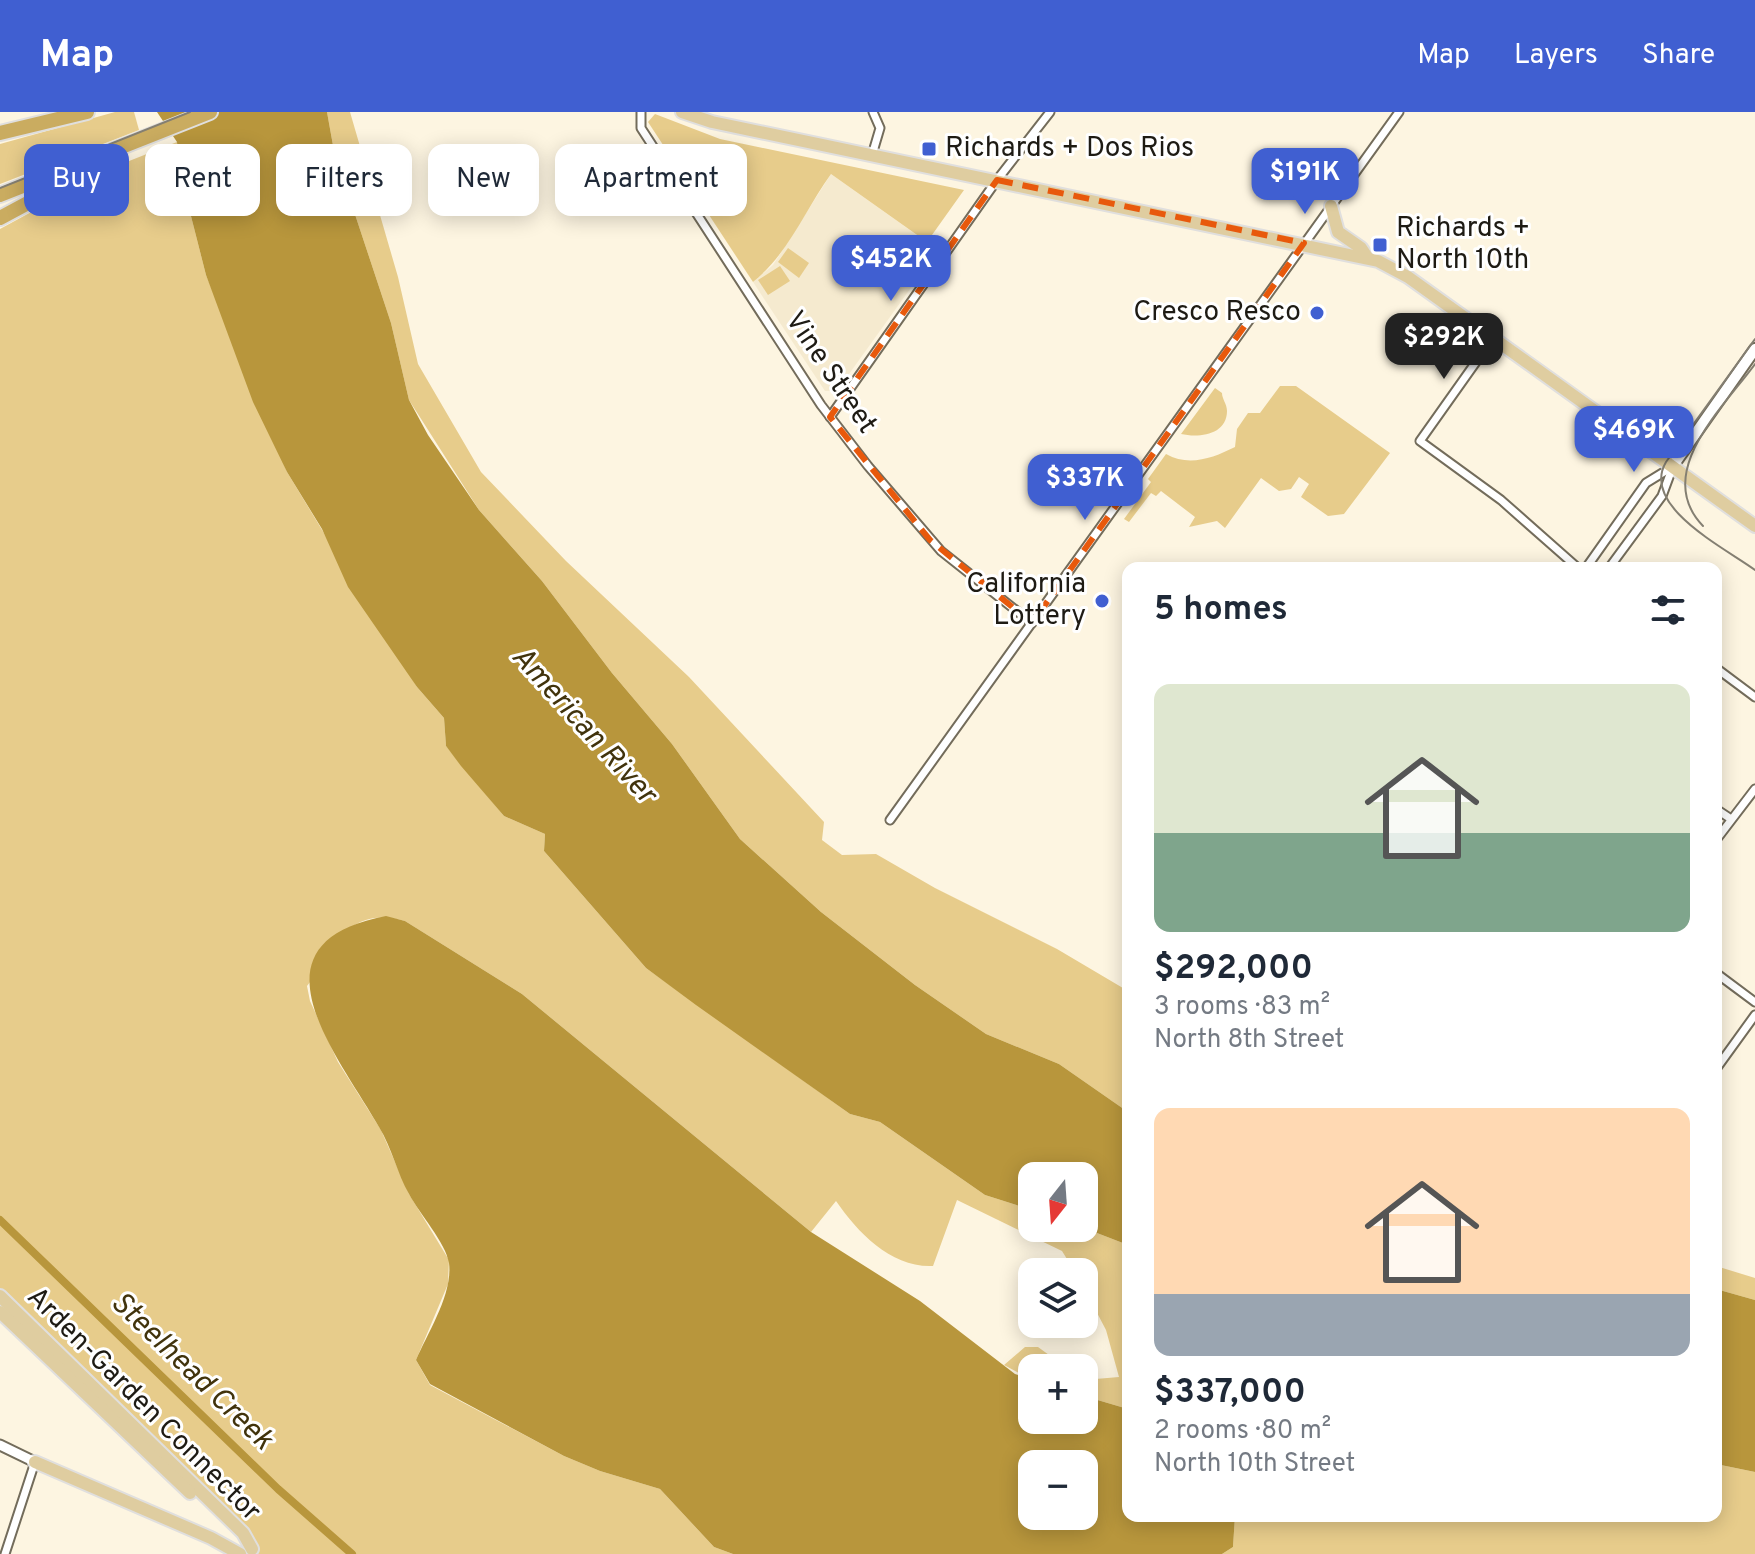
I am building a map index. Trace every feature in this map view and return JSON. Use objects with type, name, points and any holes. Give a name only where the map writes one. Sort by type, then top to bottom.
[{"type":"highway","points":[[0,133],[87,112]]},
{"type":"highway","points":[[129,147],[210,112]]},
{"type":"highway","points":[[0,195],[24,187]]},
{"type":"highway","points":[[0,218],[24,204]]},
{"type":"main road","points":[[682,112],[712,122],[1367,257],[1408,277],[1755,526]]},
{"type":"main road","points":[[1331,206],[1338,232],[1361,248],[1367,257]]},
{"type":"main road","points":[[1672,467],[1755,349]]},
{"type":"main road","name":"Arden-Garden Connector","points":[[0,1296],[243,1533],[250,1552]]},
{"type":"main road","name":"Arden-Garden Connector","points":[[0,1312],[250,1552]]},
{"type":"main road","points":[[35,1462],[250,1552]]},
{"type":"street","name":"Vine Street","points":[[641,112],[641,128],[830,417],[930,540],[961,569],[1032,623]]},
{"type":"street","points":[[872,155],[880,128],[873,112]]},
{"type":"street","points":[[830,417],[997,180],[1050,112]]},
{"type":"street","points":[[890,820],[1399,112]]},
{"type":"street","points":[[1493,338],[1420,441],[1501,500],[1571,562]]},
{"type":"street","points":[[1590,562],[1646,483],[1672,467]]},
{"type":"street","points":[[1613,562],[1662,496],[1672,467]]},
{"type":"street","points":[[1722,672],[1755,697]]},
{"type":"street","points":[[1722,832],[1755,789]]},
{"type":"street","points":[[1722,813],[1731,819]]},
{"type":"street","points":[[1722,977],[1755,1002]]},
{"type":"street","points":[[1722,1061],[1755,1015]]},
{"type":"street","points":[[0,1445],[35,1462],[5,1554]]},
{"type":"highlighted area","points":[[997,180],[1304,243],[1032,623],[930,540],[830,417]]},
{"type":"shaded area","points":[[115,112],[134,112],[139,130],[103,144],[24,144],[24,175],[0,184],[0,144]]},
{"type":"shaded area","points":[[327,112],[350,112],[359,144],[333,144]]},
{"type":"shaded area","points":[[655,114],[720,139],[744,144],[662,144],[648,122]]},
{"type":"shaded area","points":[[747,145],[964,190],[927,242],[831,174],[787,245],[753,282],[710,216],[747,216]]},
{"type":"shaded area","points":[[145,155],[145,216],[191,216],[206,275],[287,472],[417,687],[444,718],[446,746],[504,816],[545,834],[544,851],[646,968],[850,1114],[880,1122],[985,1195],[1018,1206],[1018,1230],[957,1200],[933,1266],[918,1265],[890,1255],[855,1225],[836,1201],[811,1232],[522,994],[405,921],[378,918],[352,927],[307,986],[310,1001],[338,1062],[381,1130],[409,1194],[449,1260],[448,1284],[416,1360],[430,1385],[564,1456],[600,1471],[660,1489],[714,1547],[733,1554],[258,1554],[0,1296],[0,229],[24,216],[129,216],[129,161]]},
{"type":"shaded area","points":[[831,174],[938,250],[839,388],[825,391],[753,282],[773,265]]},
{"type":"shaded area","points":[[356,216],[380,216],[418,364],[481,472],[566,561],[689,677],[824,822],[822,840],[842,855],[876,854],[935,888],[1057,949],[1122,987],[1122,1108],[1059,1064],[986,1034],[915,985],[821,912],[740,839],[672,744],[612,673],[542,581],[479,510],[409,400],[391,323]]},
{"type":"shaded area","points":[[788,248],[809,263],[799,278],[778,262]]},
{"type":"shaded area","points":[[780,266],[790,281],[768,295],[758,280]]},
{"type":"shaded area","points":[[1280,386],[1296,386],[1390,453],[1344,514],[1328,516],[1301,497],[1309,484],[1299,477],[1291,489],[1279,491],[1261,478],[1225,528],[1217,521],[1189,527],[1195,517],[1161,491],[1156,496],[1151,493],[1129,522],[1124,519],[1151,482],[1148,479],[1166,454],[1192,460],[1235,447],[1237,429],[1248,413],[1260,413]]},
{"type":"shaded area","points":[[1215,388],[1222,393],[1227,408],[1222,425],[1203,435],[1181,434]]},
{"type":"shaded area","points":[[1098,1233],[1122,1243],[1122,1407],[1098,1400],[1098,1379],[1119,1377],[1106,1330],[1098,1315],[1098,1258],[1066,1258],[1062,1251],[1043,1242],[1098,1242]]},
{"type":"shaded area","points":[[1722,1268],[1755,1278],[1755,1300],[1722,1291]]},
{"type":"shaded area","points":[[1025,1347],[1038,1347],[1048,1354],[1018,1354],[1018,1372],[1004,1365]]},
{"type":"shaded area","points":[[1722,1465],[1755,1472],[1755,1554],[1222,1554],[1233,1547],[1235,1522],[1722,1522]]},
{"type":"water","name":"American River","points":[[157,112],[327,112],[333,144],[276,144],[276,216],[356,216],[391,323],[409,400],[428,435],[479,510],[542,581],[612,673],[672,744],[740,839],[821,912],[915,985],[986,1034],[1059,1064],[1122,1108],[1122,1243],[1098,1233],[1098,1162],[1018,1162],[1018,1206],[985,1195],[880,1122],[850,1114],[696,1005],[646,968],[544,851],[545,834],[504,816],[461,766],[446,746],[444,718],[417,687],[348,587],[322,529],[287,472],[253,402],[206,275],[191,216],[260,216],[260,144],[177,144]]},
{"type":"water","points":[[386,916],[405,921],[522,994],[811,1232],[920,1301],[1018,1375],[1018,1434],[1098,1434],[1098,1400],[1122,1407],[1122,1522],[1235,1522],[1233,1547],[1222,1554],[733,1554],[714,1547],[660,1489],[600,1471],[564,1456],[430,1384],[416,1360],[447,1287],[447,1255],[409,1194],[384,1135],[325,1036],[313,1005],[310,976],[318,950],[343,930]]},
{"type":"water","points":[[1722,1291],[1755,1300],[1755,1472],[1722,1465]]},
{"type":"waterway","name":"Steelhead Creek","points":[[0,1220],[278,1489],[352,1554]]},
{"type":"tram line","points":[[0,188],[190,112]]},
{"type":"tram line","points":[[1755,339],[1666,462],[1661,478],[1665,494],[1675,510],[1707,538],[1755,570]]},
{"type":"tram line","points":[[1703,526],[1689,506],[1685,485],[1689,463],[1711,421],[1755,364]]},
{"type":"place","name":"Richards + Dos Rios","points":[[929,149]]},
{"type":"place","name":"Richards + North 10th","points":[[1380,245]]},
{"type":"place","name":"Cresco Resco","points":[[1317,313]]},
{"type":"place","name":"California Lottery","points":[[1102,601]]}]
